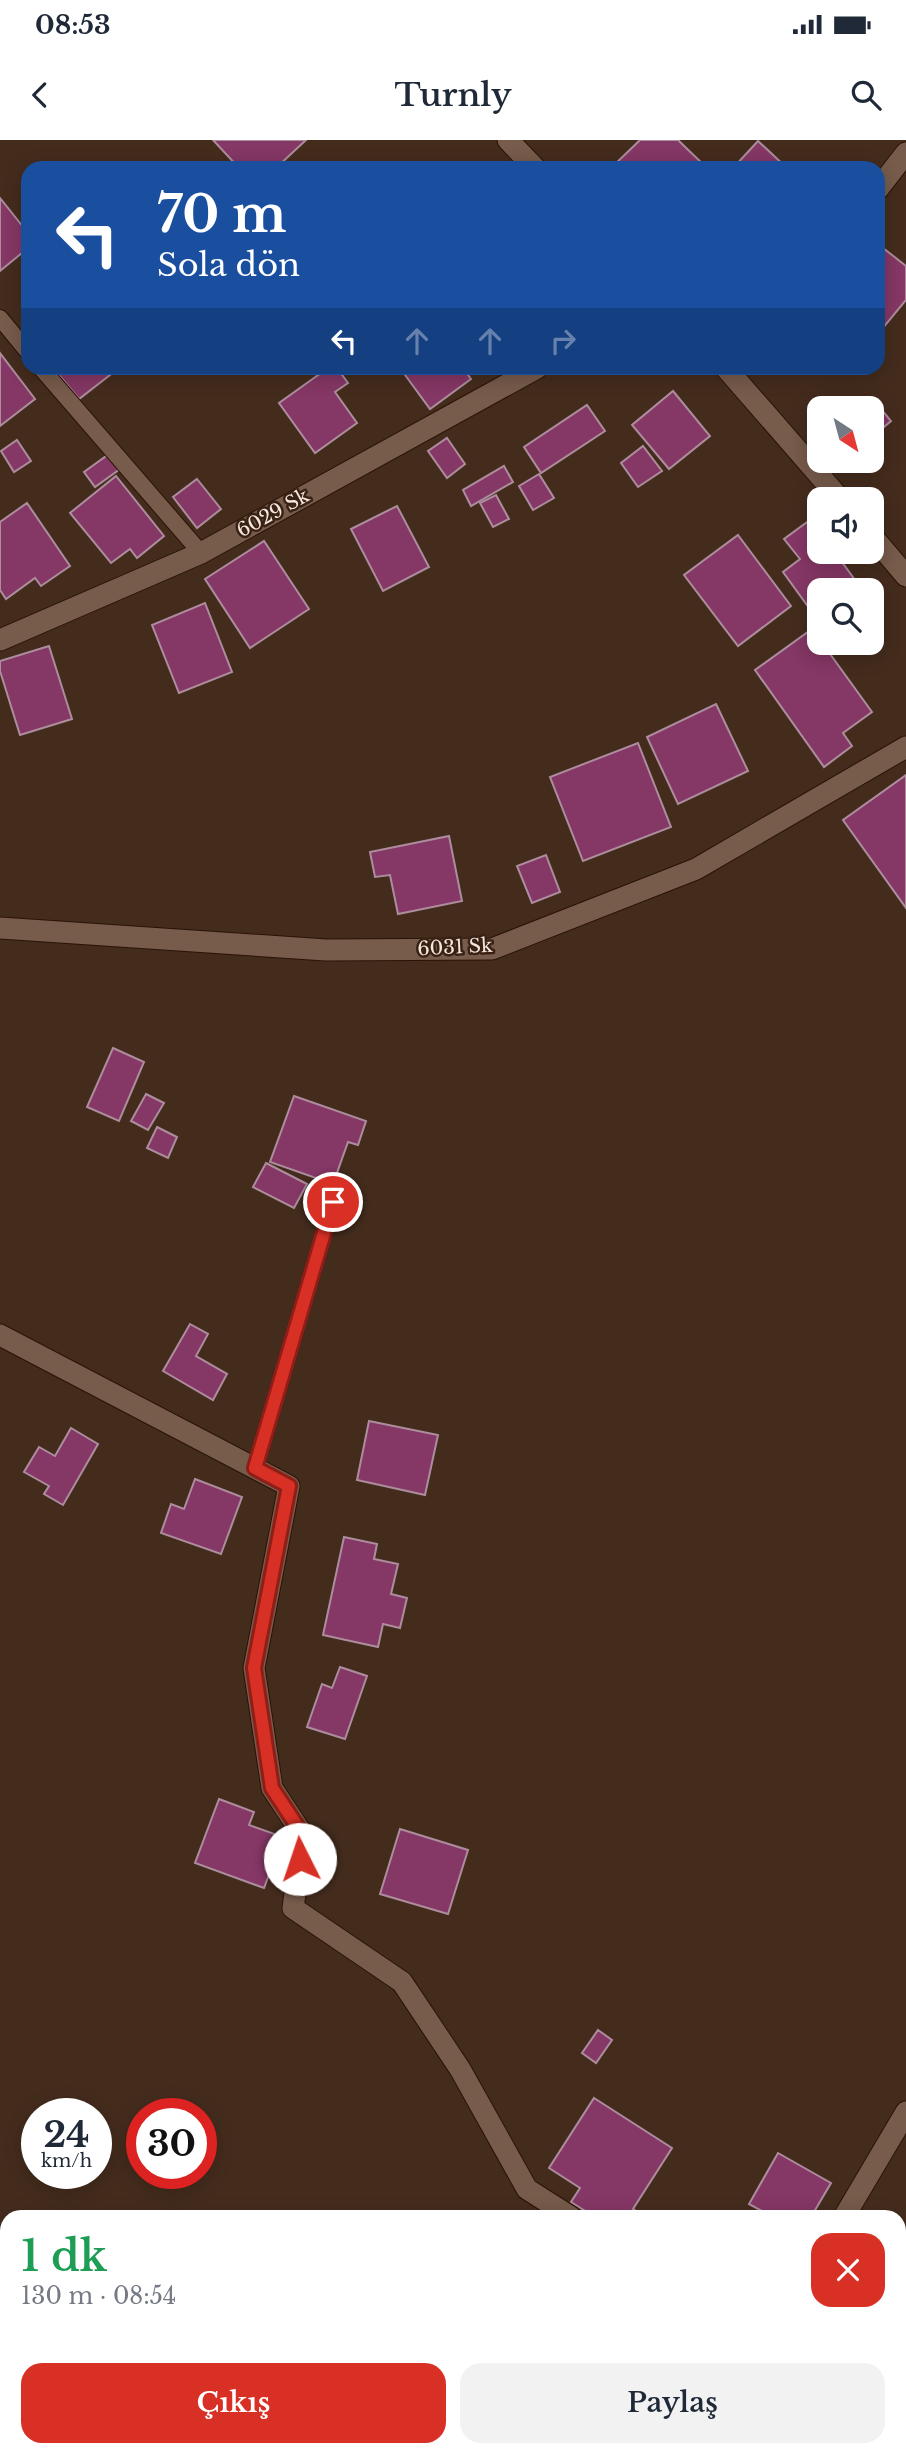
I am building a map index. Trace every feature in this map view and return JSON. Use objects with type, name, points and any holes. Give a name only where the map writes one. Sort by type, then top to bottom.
[{"type":"street","points":[[508,140],[529,161]]},
{"type":"street","points":[[885,180],[906,153]]},
{"type":"street","name":"6029 Sk","points":[[0,640],[201,553],[524,375]]},
{"type":"street","points":[[738,375],[830,487]]},
{"type":"street","points":[[884,550],[906,576]]},
{"type":"street","name":"6031 Sk","points":[[0,928],[326,950],[492,949],[696,869],[906,747]]},
{"type":"street","points":[[0,1335],[289,1486],[254,1668],[272,1788],[303,1835],[293,1908],[402,1982],[460,2069],[527,2189],[559,2210]]},
{"type":"street","points":[[848,2210],[906,2112]]},
{"type":"lane","points":[[0,318],[21,344]]},
{"type":"lane","points":[[47,375],[201,553]]},
{"type":"lane","points":[[255,1468],[333,1202]]},
{"type":"building","points":[[213,140],[306,140],[284,161],[232,161]]},
{"type":"building","points":[[640,140],[678,140],[700,161],[618,161]]},
{"type":"building","points":[[758,141],[779,161],[739,161]]},
{"type":"building","points":[[0,198],[21,224],[21,254],[0,271]]},
{"type":"building","points":[[885,250],[906,266],[906,300],[885,326]]},
{"type":"building","points":[[0,353],[35,399],[0,426]]},
{"type":"building","points":[[59,375],[110,375],[79,399]]},
{"type":"building","points":[[318,375],[342,375],[348,383],[335,392],[357,423],[315,453],[279,403]]},
{"type":"building","points":[[405,375],[468,375],[471,379],[430,409]]},
{"type":"building","points":[[673,391],[710,436],[669,469],[632,425]]},
{"type":"building","points":[[587,405],[605,431],[541,473],[524,447]]},
{"type":"building","points":[[884,413],[891,421],[884,427]]},
{"type":"building","points":[[447,438],[465,464],[447,478],[428,451]]},
{"type":"building","points":[[17,440],[31,461],[14,472],[1,451]]},
{"type":"building","points":[[643,446],[662,471],[638,487],[621,463]]},
{"type":"building","points":[[109,454],[120,469],[95,487],[84,472]]},
{"type":"building","points":[[504,466],[513,482],[471,506],[463,490]]},
{"type":"building","points":[[539,474],[554,498],[533,510],[519,486]]},
{"type":"building","points":[[116,476],[164,536],[137,558],[130,549],[111,563],[70,513]]},
{"type":"building","points":[[197,479],[221,509],[197,528],[173,497]]},
{"type":"building","points":[[496,495],[509,519],[493,527],[480,503]]},
{"type":"building","points":[[27,503],[70,566],[41,586],[35,578],[6,599],[0,590],[0,522]]},
{"type":"building","points":[[397,506],[429,567],[383,591],[351,529]]},
{"type":"building","points":[[807,522],[807,564],[843,564],[854,578],[807,578],[807,605],[783,572],[800,559],[784,539]]},
{"type":"building","points":[[738,535],[791,606],[738,646],[684,575]]},
{"type":"building","points":[[264,541],[309,609],[250,648],[205,579]]},
{"type":"building","points":[[205,603],[232,672],[179,693],[152,625]]},
{"type":"building","points":[[807,633],[807,655],[831,655],[872,712],[843,733],[852,746],[824,767],[755,670]]},
{"type":"building","points":[[49,646],[72,719],[20,735],[0,671],[0,661]]},
{"type":"building","points":[[716,704],[748,771],[678,804],[647,737]]},
{"type":"building","points":[[638,743],[671,827],[583,861],[550,777]]},
{"type":"building","points":[[906,775],[906,908],[843,820]]},
{"type":"building","points":[[449,836],[462,901],[398,914],[390,875],[375,877],[370,852]]},
{"type":"building","points":[[546,855],[560,892],[532,903],[517,866]]},
{"type":"building","points":[[113,1048],[144,1062],[119,1121],[87,1107]]},
{"type":"building","points":[[146,1094],[164,1103],[148,1130],[131,1121]]},
{"type":"building","points":[[294,1096],[366,1121],[358,1145],[348,1142],[333,1184],[270,1162]]},
{"type":"building","points":[[157,1127],[177,1137],[168,1158],[147,1148]]},
{"type":"building","points":[[266,1163],[307,1184],[294,1208],[253,1187]]},
{"type":"building","points":[[190,1324],[208,1334],[196,1356],[227,1374],[213,1400],[163,1371]]},
{"type":"building","points":[[369,1421],[438,1435],[425,1495],[357,1480]]},
{"type":"building","points":[[71,1428],[98,1444],[63,1505],[44,1494],[49,1486],[24,1472],[39,1447],[55,1456]]},
{"type":"building","points":[[195,1479],[242,1497],[221,1554],[161,1533],[171,1504],[184,1509]]},
{"type":"building","points":[[344,1537],[377,1544],[374,1559],[398,1564],[391,1594],[407,1598],[400,1628],[383,1624],[378,1647],[323,1635]]},
{"type":"building","points":[[340,1667],[367,1676],[345,1739],[307,1727],[322,1684],[332,1688]]},
{"type":"building","points":[[219,1799],[254,1812],[249,1825],[283,1837],[264,1888],[195,1863]]},
{"type":"building","points":[[400,1829],[468,1850],[448,1914],[380,1894]]},
{"type":"building","points":[[598,2030],[612,2040],[596,2063],[582,2053]]},
{"type":"building","points":[[594,2098],[672,2148],[634,2210],[584,2210],[571,2202],[580,2188],[549,2168]]},
{"type":"building","points":[[778,2153],[831,2183],[815,2210],[760,2210],[749,2204]]},
{"type":"route","points":[[300,1859],[303,1835],[272,1788],[254,1668],[289,1486],[255,1468],[333,1202]]}]
